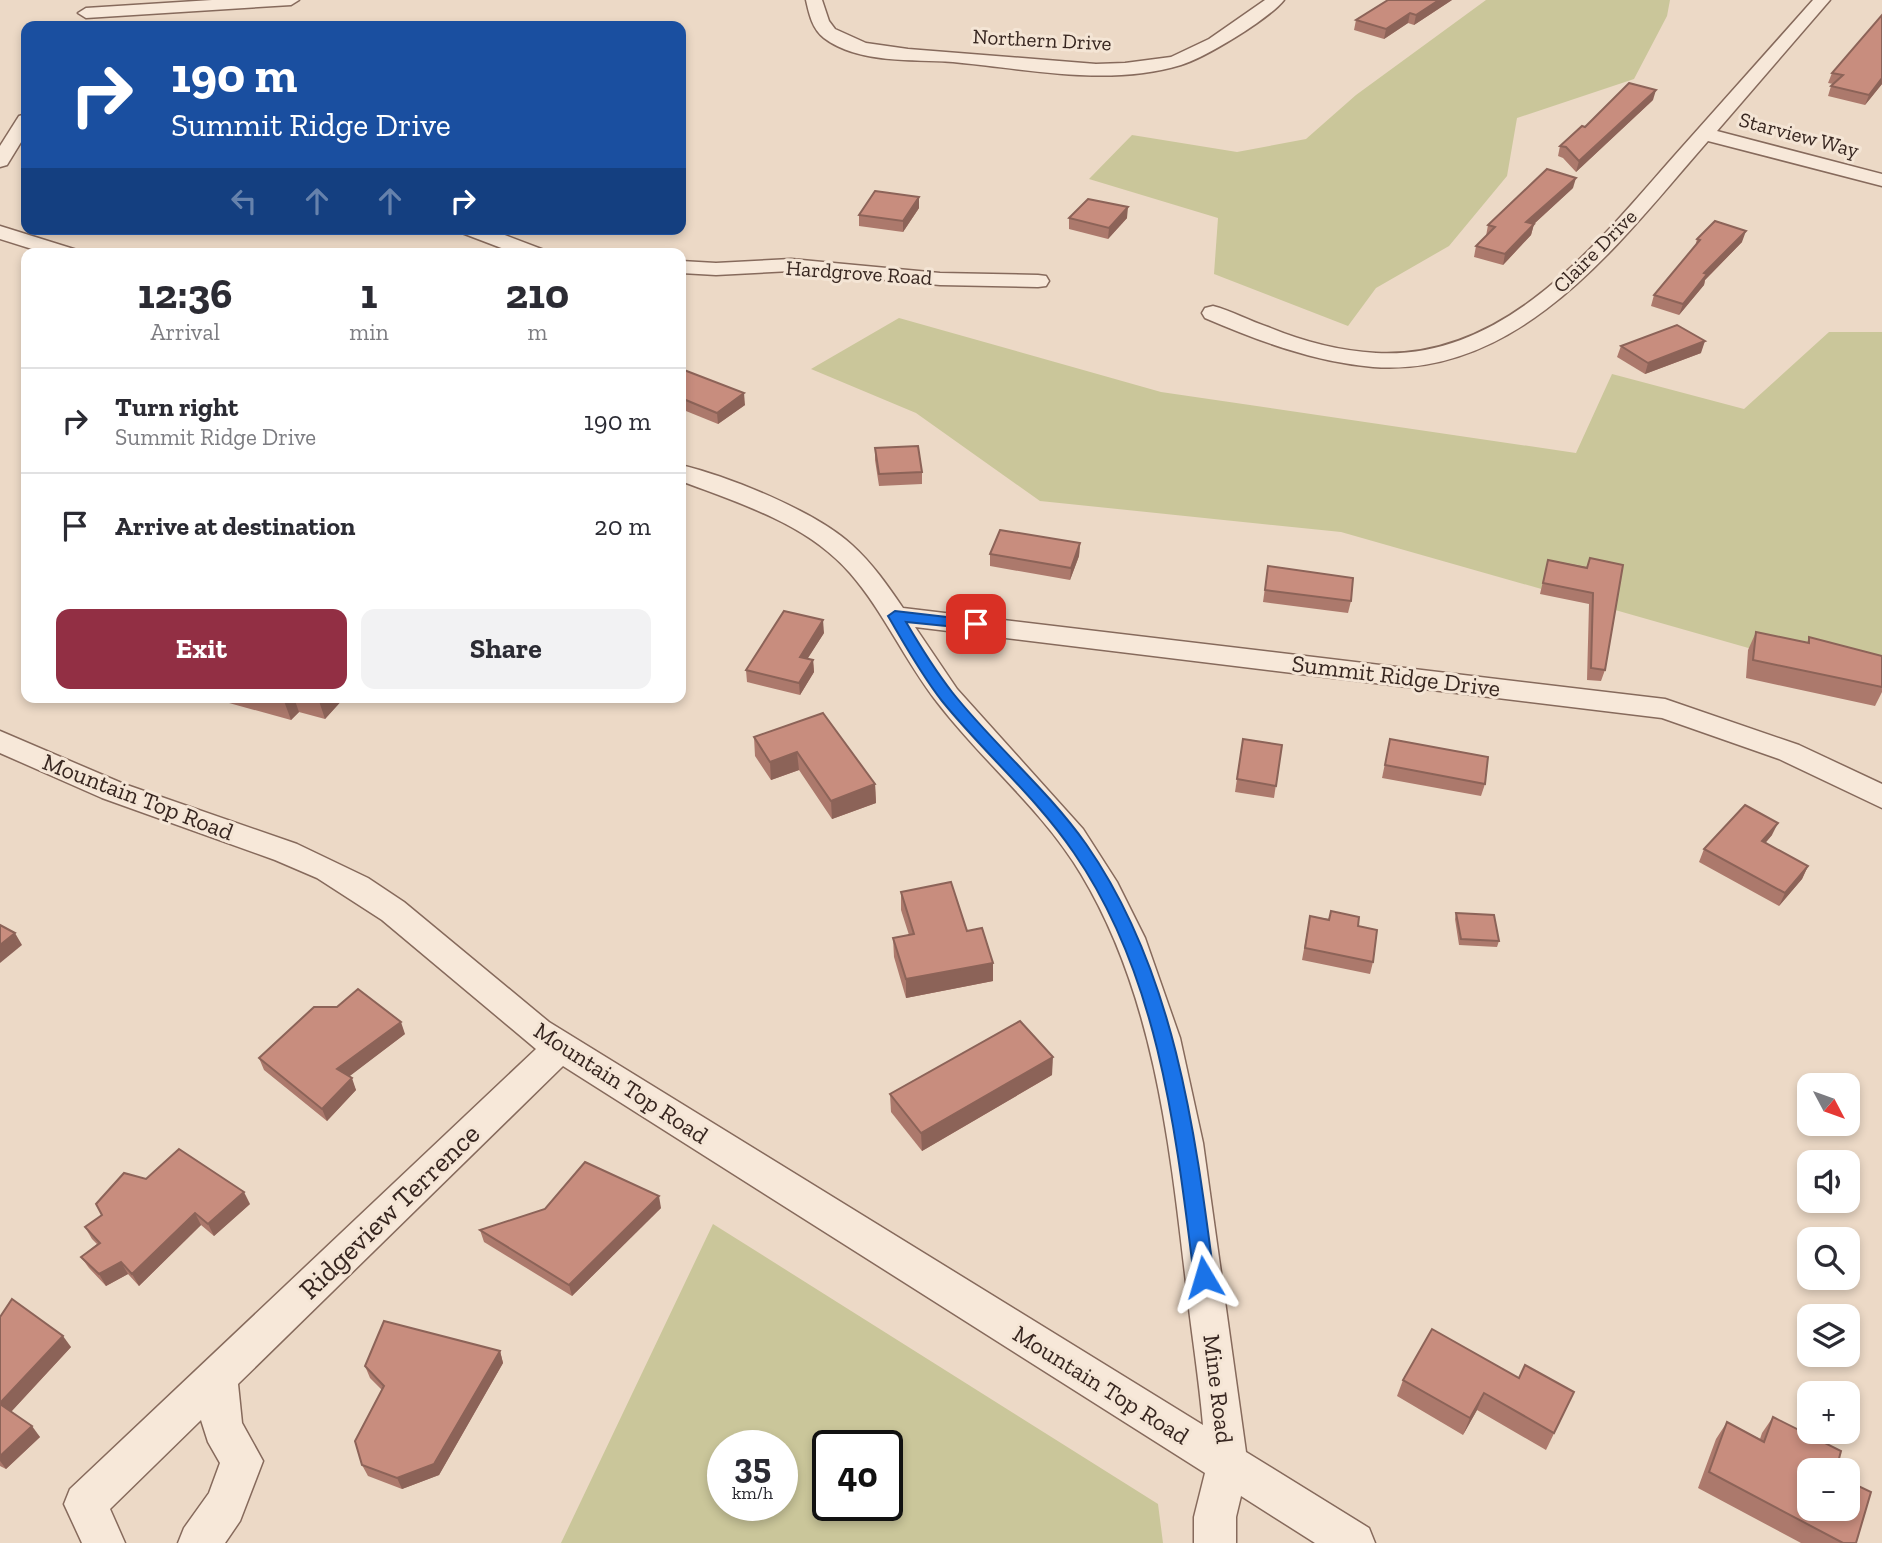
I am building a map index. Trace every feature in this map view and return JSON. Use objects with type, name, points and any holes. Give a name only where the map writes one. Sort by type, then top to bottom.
[{"type":"street","points":[[86,13],[291,0]]},
{"type":"street","name":"Northern Drive","points":[[814,0],[822,26],[830,35],[875,50],[1073,67],[1126,68],[1177,61],[1202,50],[1276,0]]},
{"type":"street","name":"Claire Drive","points":[[1213,313],[1286,342],[1365,358],[1391,360],[1429,356],[1456,347],[1523,315],[1562,288],[1601,251],[1822,0]]},
{"type":"street","points":[[0,118],[21,114]]},
{"type":"street","points":[[0,161],[21,128]]},
{"type":"street","name":"Starview Way","points":[[1705,134],[1882,180]]},
{"type":"street","points":[[0,231],[21,229]]},
{"type":"street","points":[[0,231],[52,248]]},
{"type":"street","points":[[485,235],[521,248]]},
{"type":"street","name":"Hardgrove Road","points":[[686,267],[716,269],[791,265],[940,279],[1038,281]]},
{"type":"street","name":"Mine Road","points":[[686,474],[800,520],[840,547],[860,568],[895,616],[948,697],[1046,805],[1106,889],[1144,973],[1161,1030],[1191,1170],[1227,1465]]},
{"type":"street","name":"Summit Ridge Drive","points":[[895,616],[1665,709],[1789,752],[1882,797]]},
{"type":"street","name":"Mountain Top Road","points":[[0,741],[113,791],[286,852],[328,870],[393,911],[537,1032],[1354,1543]]},
{"type":"street","name":"Ridgeview Terrence","points":[[104,1543],[85,1504],[560,1047]]},
{"type":"street","points":[[200,1543],[225,1506],[242,1461],[222,1428],[217,1375]]},
{"type":"street","points":[[1209,1535],[1227,1465]]},
{"type":"shaded area","points":[[1486,0],[1670,0],[1667,16],[1634,79],[1517,118],[1507,176],[1449,246],[1376,288],[1348,326],[1214,274],[1218,218],[1089,179],[1132,135],[1237,152],[1306,139],[1356,95]]},
{"type":"shaded area","points":[[899,318],[1161,392],[1576,453],[1612,374],[1744,409],[1829,332],[1882,332],[1882,686],[1341,532],[1040,501],[916,413],[811,369]]},
{"type":"shaded area","points":[[713,1224],[1158,1504],[1163,1543],[561,1543]]},
{"type":"building","points":[[1388,0],[1439,0],[1416,15],[1410,13],[1386,29],[1356,20]]},
{"type":"building","points":[[1882,15],[1882,78],[1869,95],[1831,86],[1843,75],[1832,73]]},
{"type":"building","points":[[1629,83],[1656,90],[1579,161],[1566,147],[1560,146],[1582,126],[1585,127]]},
{"type":"building","points":[[1547,169],[1576,178],[1526,222],[1534,224],[1505,254],[1476,246],[1495,227],[1488,225]]},
{"type":"building","points":[[875,191],[919,197],[903,221],[859,215]]},
{"type":"building","points":[[1088,199],[1128,207],[1109,228],[1069,218]]},
{"type":"building","points":[[1715,221],[1746,231],[1704,273],[1707,274],[1683,304],[1654,295],[1700,240],[1697,239]]},
{"type":"building","points":[[1677,325],[1705,341],[1648,363],[1621,346]]},
{"type":"building","points":[[686,371],[744,393],[717,413],[686,400]]},
{"type":"building","points":[[918,446],[922,472],[879,474],[875,448]]},
{"type":"building","points":[[1000,530],[1080,543],[1071,568],[990,554]]},
{"type":"building","points":[[1590,558],[1623,565],[1605,670],[1591,668],[1593,593],[1543,583],[1548,560],[1587,568]]},
{"type":"building","points":[[1268,566],[1353,578],[1351,601],[1265,590]]},
{"type":"building","points":[[784,611],[823,620],[800,657],[813,660],[799,683],[746,670]]},
{"type":"building","points":[[1756,632],[1809,643],[1809,637],[1882,656],[1882,687],[1753,660]]},
{"type":"building","points":[[823,713],[875,784],[831,801],[797,752],[770,762],[754,737]]},
{"type":"building","points":[[1243,739],[1282,745],[1276,786],[1237,779]]},
{"type":"building","points":[[1390,739],[1488,757],[1485,784],[1385,765]]},
{"type":"building","points":[[1745,805],[1778,823],[1762,841],[1808,866],[1785,893],[1704,849]]},
{"type":"building","points":[[951,882],[967,931],[982,928],[993,963],[906,979],[893,938],[914,934],[901,892]]},
{"type":"building","points":[[1331,911],[1359,917],[1358,926],[1377,930],[1373,962],[1305,948],[1310,916],[1329,920]]},
{"type":"building","points":[[1456,913],[1494,915],[1499,941],[1461,939]]},
{"type":"building","points":[[0,925],[15,933],[0,945]]},
{"type":"building","points":[[358,989],[401,1022],[337,1069],[352,1078],[322,1109],[259,1058],[314,1007],[337,1007]]},
{"type":"building","points":[[1020,1021],[1053,1057],[921,1133],[890,1094]]},
{"type":"building","points":[[179,1149],[244,1192],[208,1224],[195,1213],[132,1274],[121,1262],[99,1274],[81,1257],[100,1243],[85,1227],[102,1215],[96,1204],[124,1173],[146,1179]]},
{"type":"building","points":[[585,1162],[659,1196],[569,1285],[480,1230],[545,1209]]},
{"type":"building","points":[[12,1299],[63,1336],[0,1403],[0,1317]]},
{"type":"building","points":[[384,1321],[500,1351],[434,1464],[397,1478],[362,1465],[355,1441],[384,1386],[365,1366]]},
{"type":"building","points":[[1432,1329],[1519,1378],[1525,1365],[1574,1392],[1554,1433],[1484,1393],[1470,1418],[1403,1380]]},
{"type":"building","points":[[0,1404],[32,1426],[0,1456]]},
{"type":"building","points":[[1773,1417],[1797,1429],[1797,1444],[1827,1444],[1841,1451],[1839,1458],[1797,1458],[1797,1519],[1709,1472],[1727,1422],[1764,1442]]},
{"type":"building","points":[[1860,1487],[1871,1492],[1856,1543],[1843,1543],[1801,1521],[1860,1521]]},
{"type":"route","points":[[976,624],[895,616],[948,697],[1046,805],[1106,889],[1144,973],[1161,1030],[1191,1170],[1204,1277]]}]
